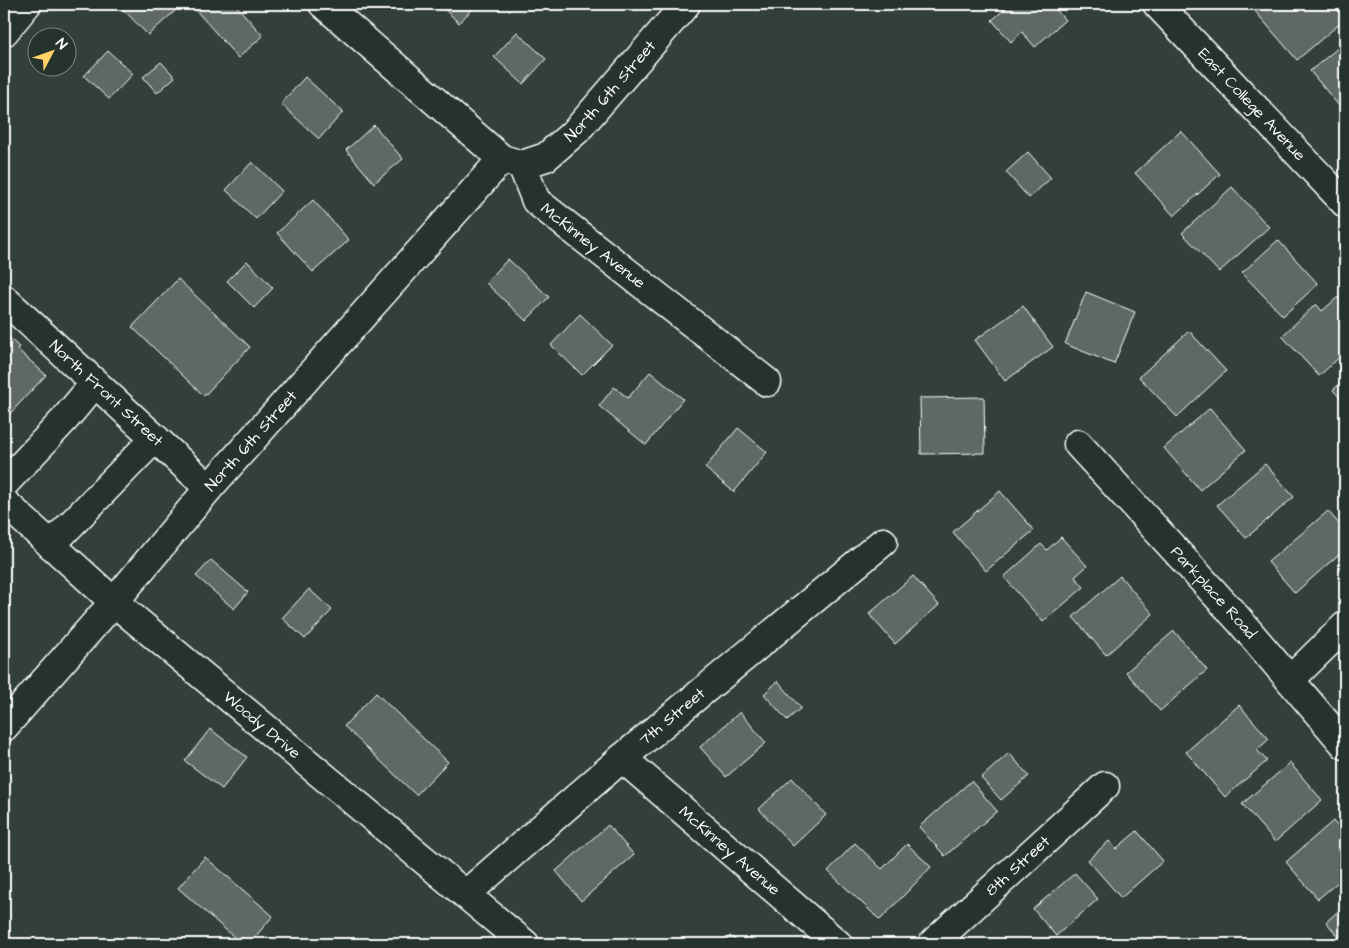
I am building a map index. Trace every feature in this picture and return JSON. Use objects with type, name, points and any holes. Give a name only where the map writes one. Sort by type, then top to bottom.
[{"type":"street","points":[[4,32],[27,4]]},
{"type":"street","name":"McKinney Avenue","points":[[323,4],[512,162],[536,201],[767,382]]},
{"type":"street","name":"North 6th Street","points":[[4,726],[114,602],[209,488],[512,162],[546,157],[576,131],[686,4]]},
{"type":"street","name":"East College Avenue","points":[[1157,4],[1345,203]]},
{"type":"street","name":"North Front Street","points":[[4,299],[209,488]]},
{"type":"street","points":[[4,484],[64,420],[94,383]]},
{"type":"street","points":[[51,545],[155,438]]},
{"type":"street","name":"Parkplace Road","points":[[1078,444],[1232,612],[1345,745]]},
{"type":"street","name":"Woody Drive","points":[[4,502],[114,602],[525,944]]},
{"type":"street","name":"7th Street","points":[[466,894],[622,758],[883,542]]},
{"type":"street","points":[[1290,680],[1345,626]]},
{"type":"street","name":"McKinney Avenue","points":[[622,758],[838,944]]},
{"type":"street","name":"8th Street","points":[[932,944],[1104,786]]},
{"type":"building","points":[[118,4],[168,4],[175,11],[148,35]]},
{"type":"building","points":[[199,4],[235,4],[263,36],[238,58],[194,8]]},
{"type":"building","points":[[439,4],[477,4],[459,23]]},
{"type":"building","points":[[1011,4],[1034,4],[1040,10],[1047,4],[1051,4],[1065,20],[1035,47],[1022,32],[1011,42],[992,20]]},
{"type":"building","points":[[1263,4],[1333,4],[1345,19],[1297,60],[1255,11]]},
{"type":"building","points":[[517,32],[546,59],[523,84],[494,57]]},
{"type":"building","points":[[1345,42],[1345,113],[1310,71]]},
{"type":"building","points":[[108,51],[133,74],[109,99],[84,76]]},
{"type":"building","points":[[161,62],[175,77],[157,93],[143,77]]},
{"type":"building","points":[[305,77],[343,112],[319,139],[281,104]]},
{"type":"building","points":[[374,125],[403,159],[374,183],[346,150]]},
{"type":"building","points":[[1181,131],[1220,174],[1174,216],[1135,173]]},
{"type":"building","points":[[1028,152],[1051,178],[1029,198],[1006,172]]},
{"type":"building","points":[[252,162],[282,191],[256,219],[226,190]]},
{"type":"building","points":[[1232,187],[1269,227],[1219,272],[1182,233]]},
{"type":"building","points":[[313,200],[349,240],[313,272],[277,233]]},
{"type":"building","points":[[1278,240],[1318,284],[1283,316],[1242,273]]},
{"type":"building","points":[[508,259],[549,297],[526,321],[486,283]]},
{"type":"building","points":[[247,261],[273,288],[254,308],[227,281]]},
{"type":"building","points":[[178,279],[250,347],[204,396],[132,327]]},
{"type":"building","points":[[1086,292],[1135,312],[1114,364],[1065,344]]},
{"type":"building","points":[[1338,297],[1345,305],[1345,352],[1319,376],[1282,336],[1316,304],[1322,311]]},
{"type":"building","points":[[1023,306],[1053,347],[1005,381],[975,340]]},
{"type":"building","points":[[580,314],[612,345],[582,375],[551,345]]},
{"type":"building","points":[[1189,331],[1226,371],[1177,417],[1139,377]]},
{"type":"building","points":[[4,333],[19,347],[17,349],[46,375],[4,420]]},
{"type":"building","points":[[650,372],[683,399],[646,445],[599,406],[614,387],[628,398]]},
{"type":"building","points":[[1345,379],[1345,403],[1333,390]]},
{"type":"building","points":[[984,397],[985,453],[921,454],[920,398]]},
{"type":"building","points":[[1210,408],[1246,450],[1200,490],[1164,448]]},
{"type":"building","points":[[738,428],[767,452],[734,492],[705,468]]},
{"type":"building","points":[[1265,464],[1294,497],[1246,538],[1217,505]]},
{"type":"building","points":[[1000,491],[1034,530],[986,571],[953,532]]},
{"type":"building","points":[[1328,511],[1345,531],[1345,549],[1295,593],[1268,562]]},
{"type":"building","points":[[1061,537],[1087,566],[1075,577],[1084,587],[1043,622],[1004,577],[1041,544],[1047,550]]},
{"type":"building","points":[[211,560],[248,592],[234,609],[196,576]]},
{"type":"building","points":[[913,576],[939,605],[895,644],[869,614]]},
{"type":"building","points":[[1120,576],[1153,614],[1106,655],[1073,617]]},
{"type":"building","points":[[309,589],[332,610],[305,639],[282,618]]},
{"type":"building","points":[[1174,631],[1207,670],[1160,711],[1126,672]]},
{"type":"building","points":[[778,681],[801,708],[787,720],[764,694]]},
{"type":"building","points":[[376,693],[448,762],[416,795],[344,726]]},
{"type":"building","points":[[1239,705],[1269,739],[1257,750],[1267,761],[1225,797],[1186,752]]},
{"type":"building","points":[[740,712],[766,743],[726,777],[700,747]]},
{"type":"building","points":[[210,729],[247,757],[222,789],[185,761]]},
{"type":"building","points":[[1009,753],[1029,776],[1001,800],[981,778]]},
{"type":"building","points":[[1290,763],[1322,800],[1275,842],[1242,804]]},
{"type":"building","points":[[792,778],[826,815],[793,846],[759,809]]},
{"type":"building","points":[[971,781],[997,811],[945,856],[919,827]]},
{"type":"building","points":[[1333,821],[1345,835],[1345,876],[1318,899],[1286,862]]},
{"type":"building","points":[[608,825],[634,855],[581,901],[556,871]]},
{"type":"building","points":[[1137,831],[1163,861],[1121,898],[1088,860],[1109,841],[1116,849]]},
{"type":"building","points":[[855,843],[882,869],[907,844],[931,867],[880,920],[828,871]]},
{"type":"building","points":[[205,857],[273,916],[249,944],[242,944],[178,888]]},
{"type":"building","points":[[1075,873],[1098,899],[1056,936],[1033,909]]},
{"type":"building","points":[[1345,905],[1345,944],[1326,922]]},
{"type":"building","points":[[730,936],[741,944],[724,944]]}]
